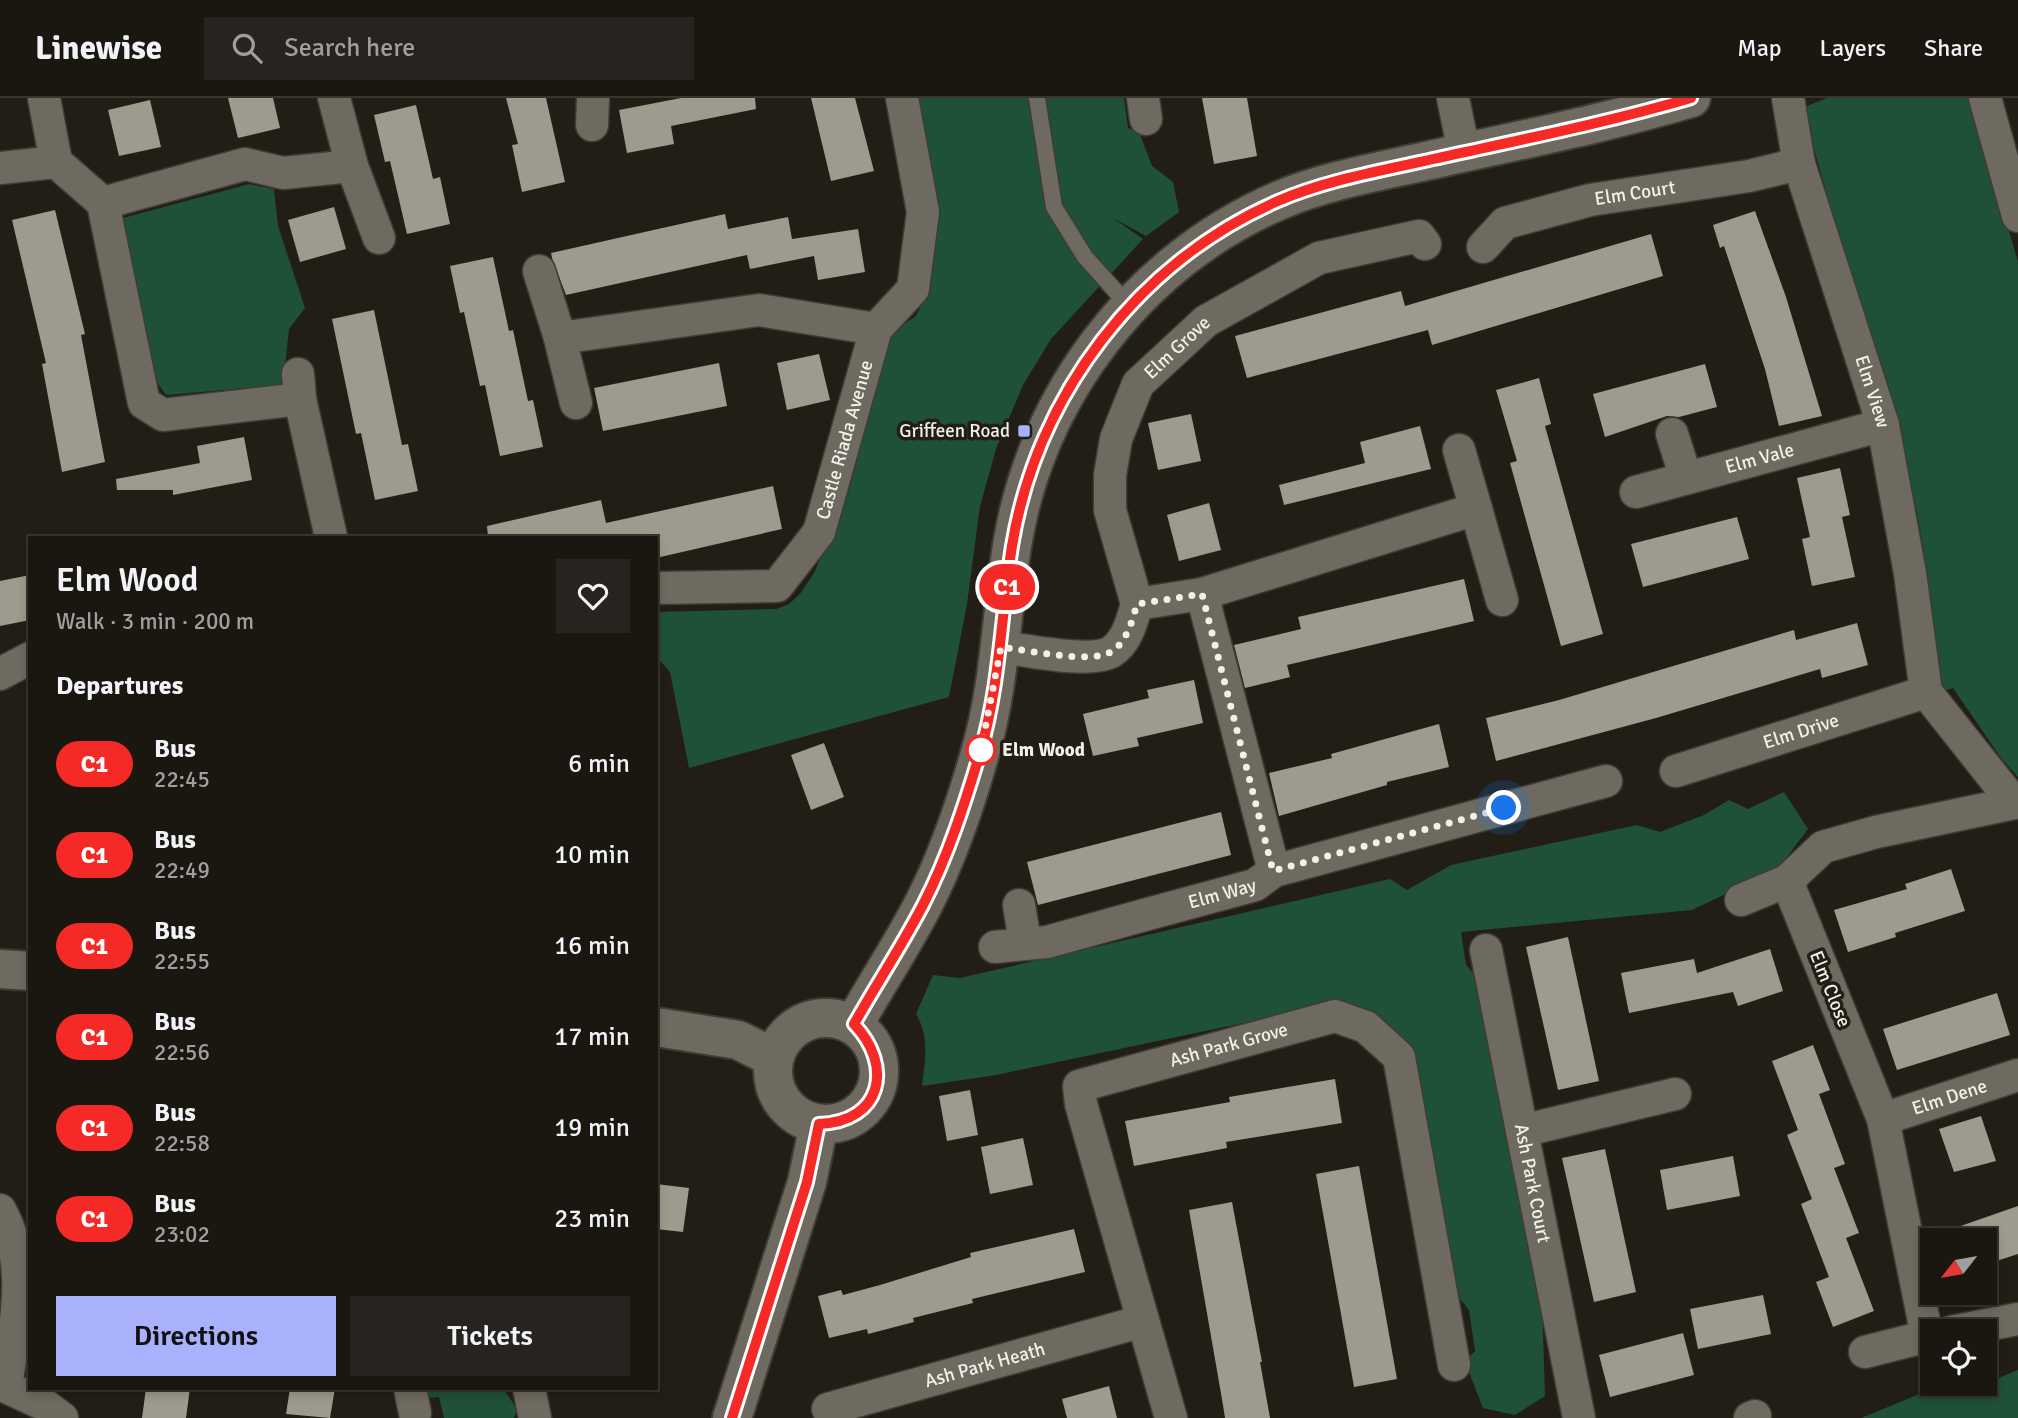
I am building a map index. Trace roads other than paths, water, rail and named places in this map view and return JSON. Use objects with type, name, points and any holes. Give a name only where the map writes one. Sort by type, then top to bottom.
[{"type":"street","points":[[44,98],[56,162],[103,203],[144,403],[163,415],[299,386],[331,536]]},
{"type":"street","points":[[334,98],[352,166],[379,238]]},
{"type":"street","name":"Castle Riada Avenue","points":[[658,588],[777,586],[819,532],[876,329],[913,289],[923,212],[902,98]]},
{"type":"street","points":[[1453,98],[1464,152]]},
{"type":"street","points":[[854,1024],[925,902],[952,838],[981,750],[1001,647],[1013,542],[1034,468],[1058,407],[1085,362],[1129,306],[1166,269],[1224,229],[1279,200],[1349,178],[1637,114],[1691,98]]},
{"type":"street","name":"Elm View","points":[[1788,98],[1799,164],[1883,425],[1910,573],[1926,692]]},
{"type":"street","points":[[1985,98],[2018,216]]},
{"type":"street","points":[[0,168],[56,162]]},
{"type":"street","points":[[103,203],[245,164],[282,173],[352,166]]},
{"type":"street","name":"Elm Court","points":[[1483,247],[1505,223],[1590,200],[1749,176],[1799,164]]},
{"type":"street","name":"Elm Grove","points":[[1137,604],[1110,510],[1110,475],[1116,439],[1138,384],[1206,321],[1319,258],[1419,236],[1425,244]]},
{"type":"street","points":[[539,271],[560,338],[576,403]]},
{"type":"street","points":[[560,338],[760,310],[876,329]]},
{"type":"street","name":"Elm Vale","points":[[1636,492],[1883,425]]},
{"type":"street","points":[[1672,434],[1686,478]]},
{"type":"street","points":[[1459,450],[1502,600]]},
{"type":"street","points":[[1001,647],[1091,657],[1111,652],[1129,631],[1137,604],[1202,594],[1476,509]]},
{"type":"street","points":[[1202,594],[1273,871]]},
{"type":"street","points":[[0,674],[28,658]]},
{"type":"street","points":[[1741,900],[1787,881],[1823,848],[1877,832],[2016,803],[1926,692]]},
{"type":"street","name":"Elm Drive","points":[[1676,771],[1926,692]]},
{"type":"street","name":"Elm Way","points":[[995,947],[1046,942],[1255,885],[1273,871],[1606,781]]},
{"type":"street","name":"Elm Close","points":[[1787,881],[1883,1119],[1932,1319]]},
{"type":"street","points":[[1019,905],[1025,942]]},
{"type":"street","name":"Ash Park Court","points":[[1486,950],[1579,1418]]},
{"type":"street","points":[[0,969],[28,971]]},
{"type":"street","name":"Ash Park Grove","points":[[1171,1418],[1081,1104],[1079,1086],[1335,1016],[1366,1027],[1399,1057],[1454,1365]]},
{"type":"street","points":[[821,1018],[854,1024],[867,1037],[876,1053],[879,1072],[876,1089],[866,1105],[852,1117],[835,1123],[819,1124],[800,1118],[787,1107],[777,1092],[773,1075],[774,1058],[781,1042],[791,1030],[806,1022],[821,1018]]},
{"type":"street","points":[[658,1027],[738,1040],[774,1058]]},
{"type":"street","name":"Elm Dene","points":[[1883,1119],[2018,1074]]},
{"type":"street","points":[[1522,1131],[1675,1094]]},
{"type":"street","points":[[732,1418],[807,1182],[819,1124]]},
{"type":"street","points":[[0,1210],[12,1231],[21,1285],[3,1384],[43,1404],[62,1418]]},
{"type":"street","points":[[1997,1323],[2018,1319]]},
{"type":"street","name":"Ash Park Heath","points":[[828,1409],[1143,1321]]},
{"type":"street","points":[[1865,1352],[1920,1338]]},
{"type":"street","points":[[529,1390],[536,1418]]},
{"type":"lane","points":[[1037,98],[1054,207],[1085,257],[1129,306]]},
{"type":"place","name":"Griffeen Road","points":[[1024,431]]},
{"type":"place","name":"Elm Wood","points":[[981,750]]}]
